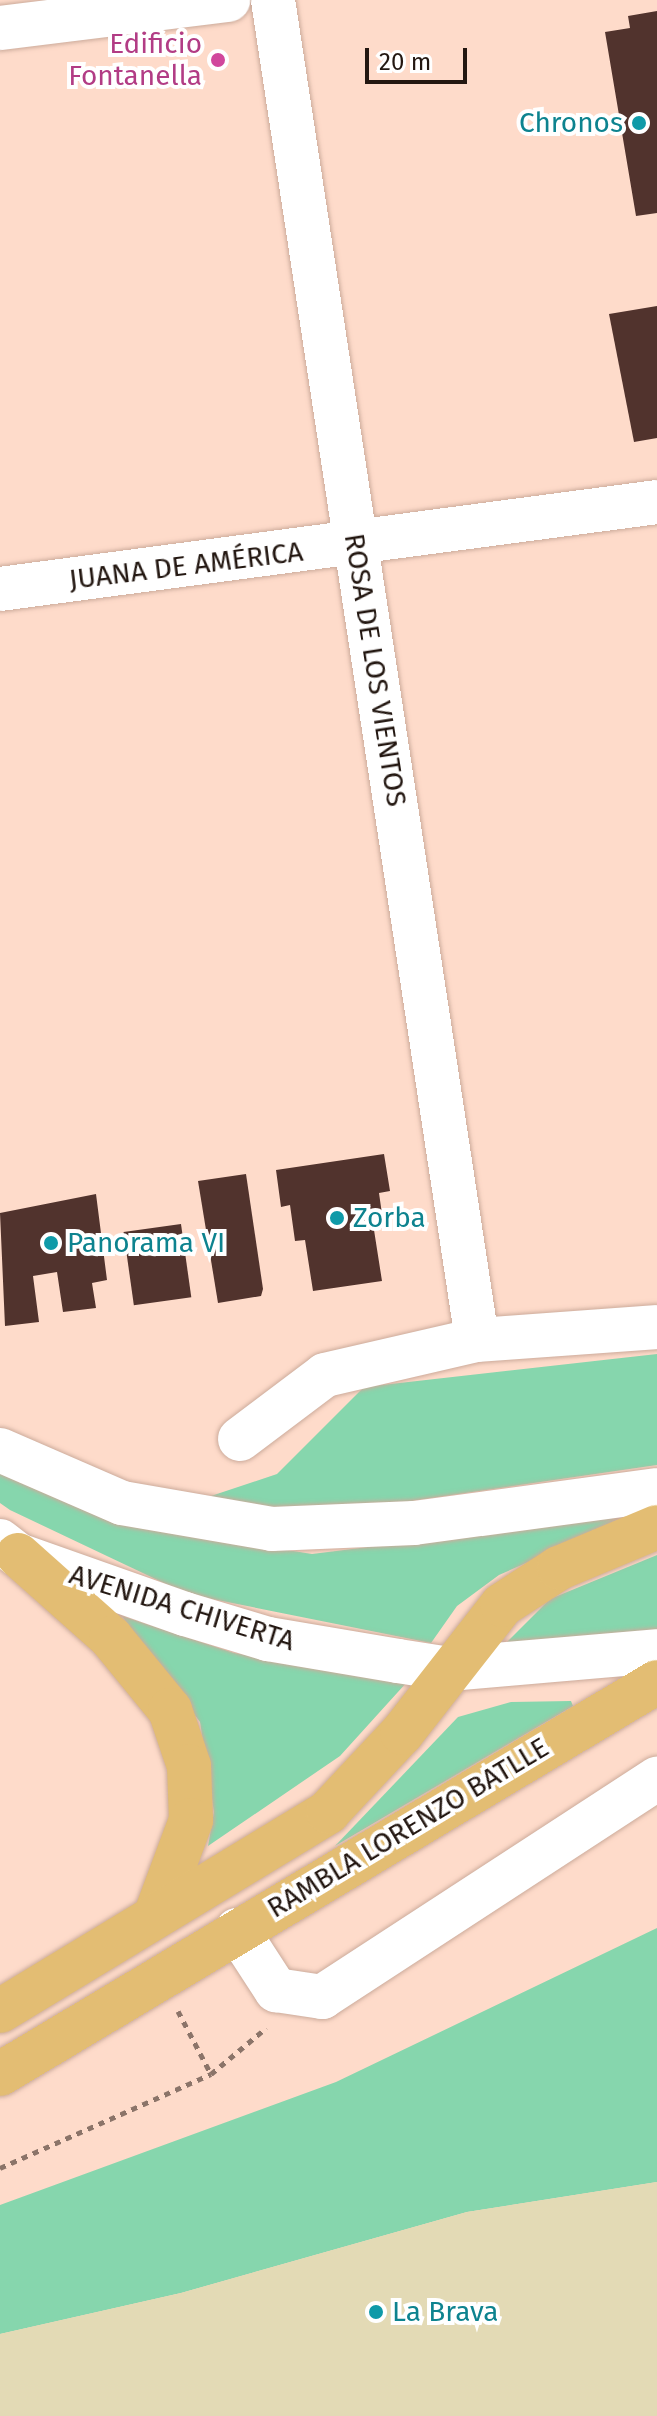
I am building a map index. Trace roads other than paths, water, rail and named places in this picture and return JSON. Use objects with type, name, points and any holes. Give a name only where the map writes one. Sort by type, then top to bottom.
[{"type":"main road","points":[[0,2011],[328,1812],[365,1777],[502,1605],[559,1568],[657,1527]]},
{"type":"main road","points":[[9,1548],[111,1638],[170,1710],[189,1766],[191,1820],[155,1917]]},
{"type":"main road","name":"RAMBLA LORENZO BATLLE","points":[[0,2074],[167,1990],[237,1930],[657,1682]]},
{"type":"street","points":[[0,28],[228,0]]},
{"type":"street","name":"ROSA DE LOS VIENTOS","points":[[273,0],[477,1340]]},
{"type":"street","name":"JUANA DE AMÉRICA","points":[[0,589],[657,502]]},
{"type":"street","points":[[240,1439],[325,1375],[477,1340],[657,1327]]},
{"type":"street","points":[[0,1450],[122,1503],[272,1529],[414,1523],[657,1490]]},
{"type":"street","name":"AVENIDA CHIVERTA","points":[[9,1548],[268,1639],[449,1669],[657,1651]]},
{"type":"street","points":[[237,1930],[276,1990],[300,1998],[345,1988],[657,1779]]},
{"type":"place","name":"Edificio Fontanella","points":[[218,60]]},
{"type":"place","name":"Chronos","points":[[639,123]]},
{"type":"place","name":"Zorba","points":[[337,1218]]},
{"type":"place","name":"Panorama VI","points":[[51,1243]]},
{"type":"place","name":"La Brava","points":[[376,2312]]}]
